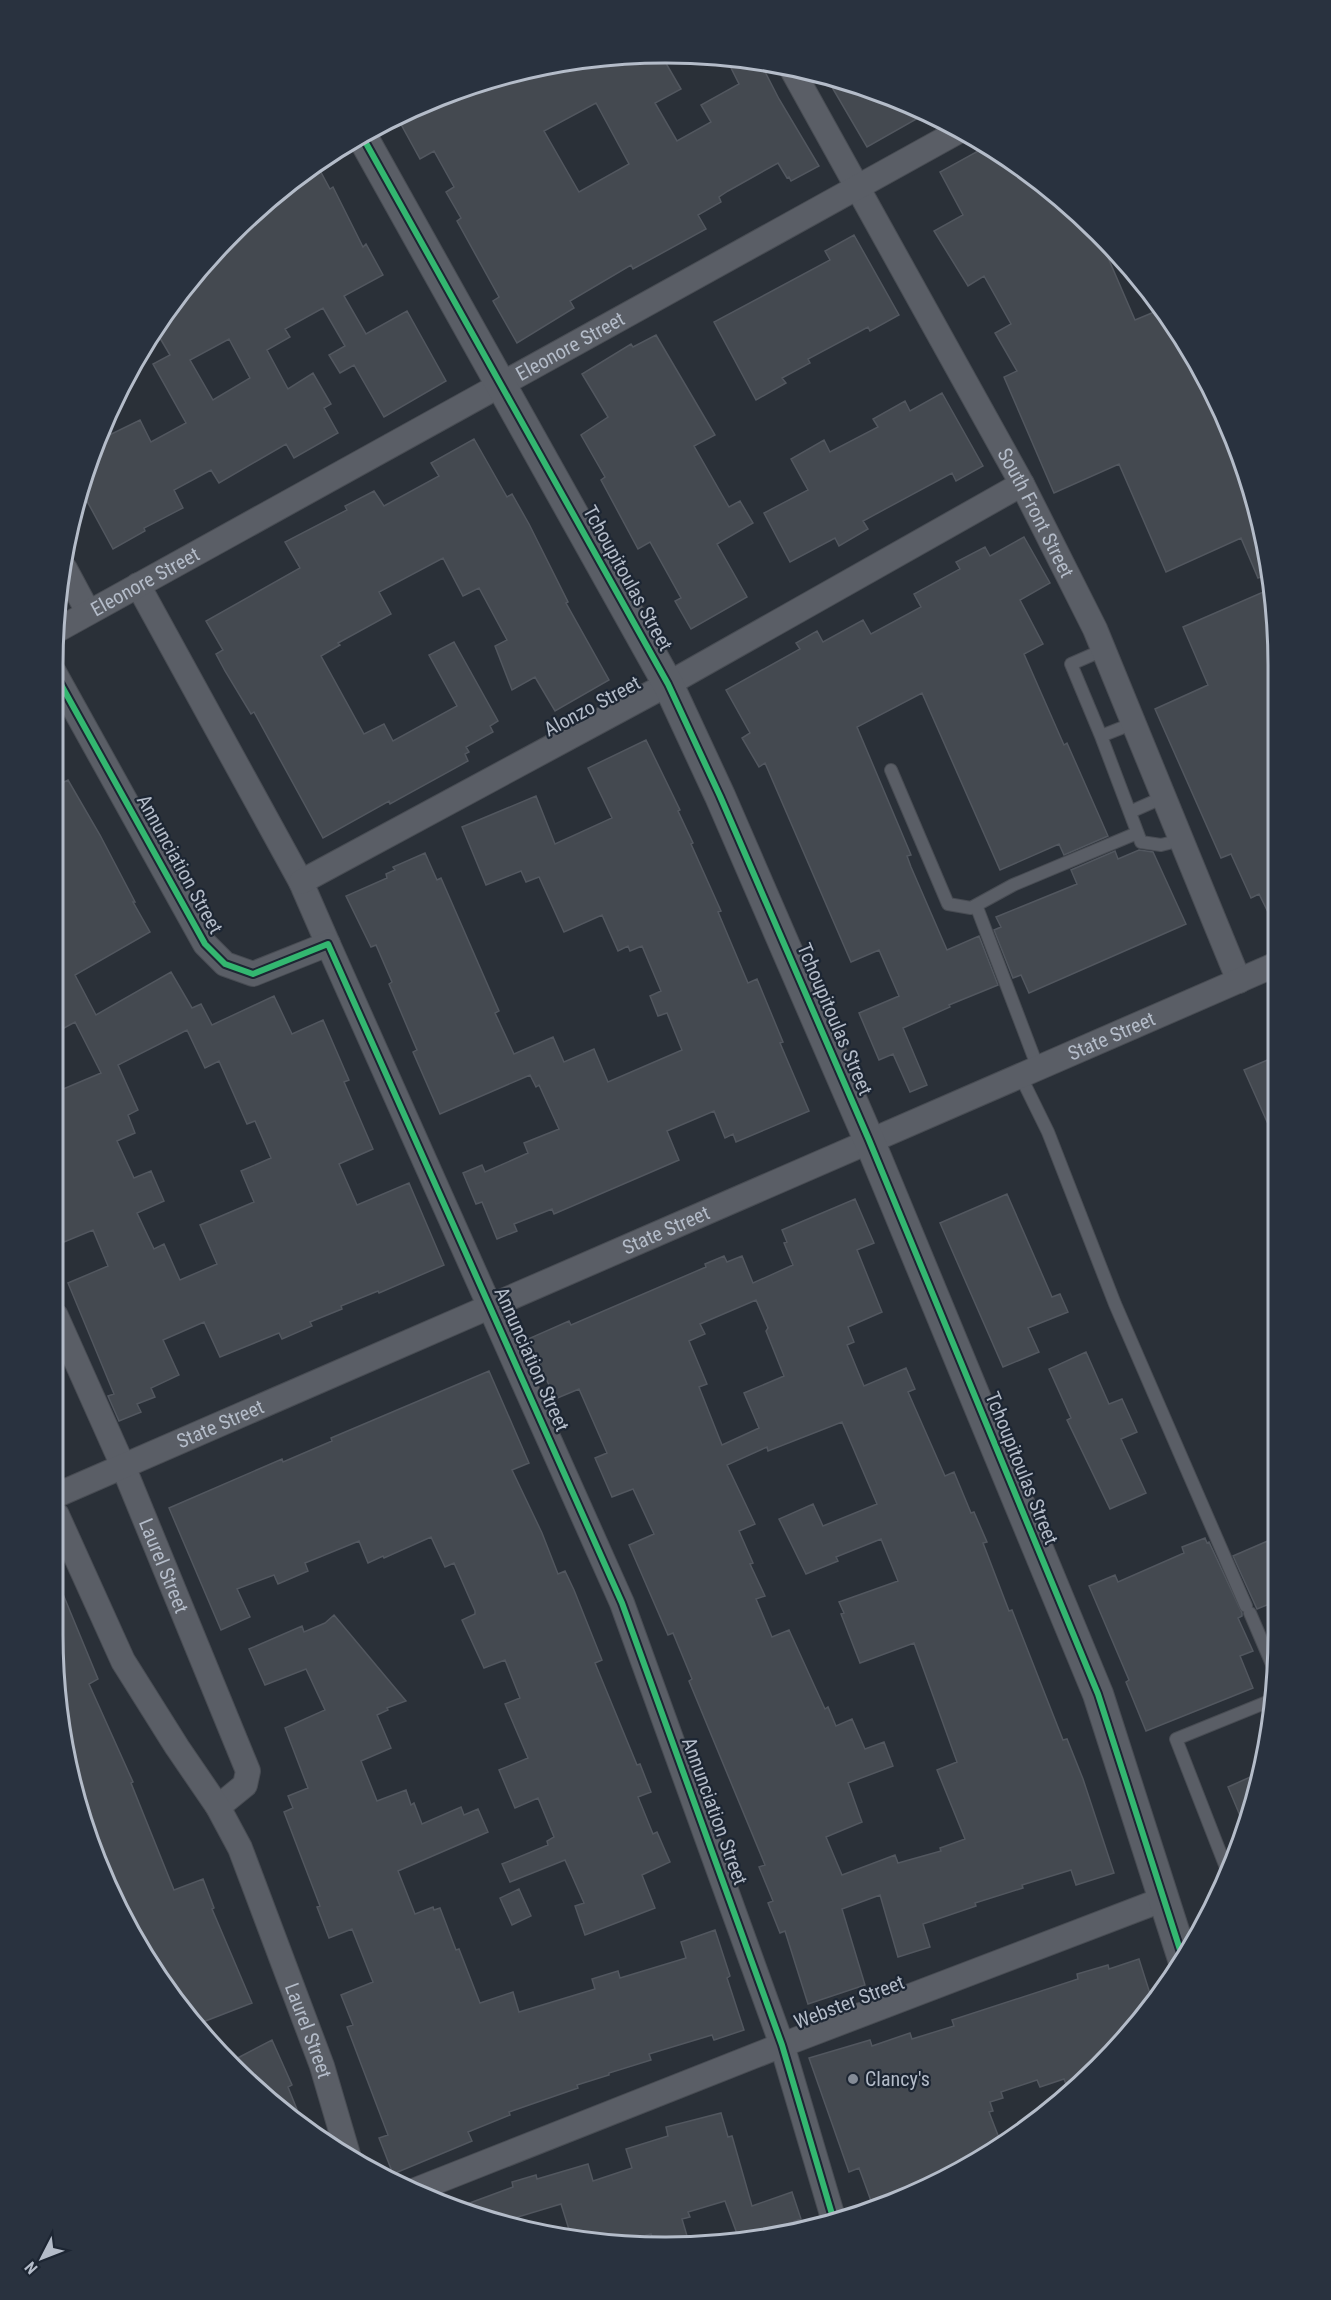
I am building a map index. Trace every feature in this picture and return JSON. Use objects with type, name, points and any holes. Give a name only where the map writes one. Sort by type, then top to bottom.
[{"type":"street","name":"South Front Street","points":[[797,78],[1022,484],[1103,650],[1239,981]]},
{"type":"street","name":"Eleonore Street","points":[[64,626],[951,135]]},
{"type":"street","name":"Tchoupitoulas Street","points":[[366,143],[668,684],[720,796],[869,1140],[1098,1694],[1179,1948]]},
{"type":"street","name":"Alonzo Street","points":[[301,882],[668,684],[1022,484]]},
{"type":"street","points":[[70,578],[88,612]]},
{"type":"street","name":"Annunciation Street","points":[[138,585],[301,882],[622,1603],[783,2045],[832,2213]]},
{"type":"street","name":"Annunciation Street","points":[[63,688],[205,944],[225,964],[253,974],[328,944]]},
{"type":"street","name":"State Street","points":[[63,1492],[1268,968]]},
{"type":"street","name":"Laurel Street","points":[[63,1332],[123,1466],[248,1771],[245,1785],[218,1807]]},
{"type":"street","name":"Laurel Street","points":[[63,1528],[123,1661],[218,1807],[240,1848],[322,2066],[345,2144]]},
{"type":"street","name":"Webster Street","points":[[424,2186],[1164,1899]]},
{"type":"lane","points":[[1103,650],[1071,664],[1137,833],[1141,842],[1161,845],[1181,840]]},
{"type":"lane","points":[[1101,736],[1134,723]]},
{"type":"lane","points":[[891,770],[948,904],[971,908],[1013,885],[1137,833]]},
{"type":"lane","points":[[1130,812],[1164,797]]},
{"type":"lane","points":[[976,905],[1048,1132],[1115,1304],[1267,1654]]},
{"type":"lane","points":[[1224,1861],[1176,1739],[1264,1703]]},
{"type":"building","points":[[666,63],[681,89],[655,103],[677,141],[711,122],[701,105],[739,84],[730,67],[744,68],[765,72],[819,166],[791,181],[778,163],[728,191],[719,197],[721,202],[698,215],[706,229],[633,269],[631,265],[570,301],[574,308],[517,343],[493,301],[499,297],[457,221],[461,218],[446,192],[454,187],[434,151],[420,159],[401,124],[435,109],[472,95],[548,75],[626,64]],"holes":[[[596,103],[629,164],[579,192],[544,131]]]},
{"type":"building","points":[[832,87],[859,95],[917,118],[867,147]]},
{"type":"building","points":[[978,151],[1000,165],[1063,213],[1107,256],[1135,320],[1153,313],[1187,364],[1222,435],[1247,510],[1261,577],[1258,578],[1241,538],[1166,572],[1119,464],[1054,493],[1004,377],[1017,371],[995,333],[1011,324],[984,276],[968,286],[934,231],[963,215],[940,172]]},
{"type":"building","points":[[321,172],[330,189],[333,187],[363,247],[366,244],[383,275],[344,296],[366,334],[407,311],[446,381],[384,417],[354,365],[340,373],[329,355],[345,346],[323,308],[285,329],[290,337],[267,350],[288,389],[313,373],[331,404],[324,408],[338,433],[294,458],[286,444],[219,483],[211,470],[174,490],[183,508],[144,528],[145,531],[113,549],[87,501],[95,472],[109,435],[140,420],[151,442],[186,423],[153,364],[170,355],[160,339],[213,268],[239,239],[268,213]],"holes":[[[229,339],[250,378],[213,400],[190,360]]]},
{"type":"building","points":[[854,235],[899,315],[870,331],[868,327],[808,359],[810,363],[782,378],[786,383],[756,400],[714,322],[830,260],[825,251]]},
{"type":"building","points":[[656,335],[715,435],[694,446],[729,507],[740,501],[753,523],[717,544],[747,597],[691,629],[675,601],[681,598],[650,542],[638,549],[601,480],[605,477],[581,435],[608,417],[582,374],[631,344],[633,347]]},
{"type":"building","points":[[942,393],[983,466],[956,481],[952,473],[863,521],[868,529],[839,546],[835,538],[790,562],[764,513],[808,490],[791,459],[824,440],[830,452],[878,427],[873,419],[905,401],[910,411]]},
{"type":"building","points":[[474,439],[507,497],[512,494],[529,524],[568,602],[566,603],[609,680],[555,711],[535,677],[512,690],[495,646],[507,640],[479,588],[463,596],[443,558],[379,592],[391,614],[338,643],[340,645],[321,656],[364,734],[384,724],[393,741],[457,706],[429,655],[454,642],[498,721],[490,726],[493,732],[466,747],[469,752],[465,754],[468,761],[323,838],[254,712],[251,714],[225,671],[216,654],[223,650],[206,621],[300,568],[285,542],[347,510],[345,506],[374,491],[384,506],[439,476],[431,463]]},
{"type":"building","points":[[1024,537],[1050,583],[1020,600],[1043,644],[1024,654],[1064,745],[1067,743],[1108,836],[1064,855],[1059,844],[1000,870],[922,693],[857,727],[911,855],[907,856],[911,867],[947,950],[979,936],[998,985],[949,1005],[950,1007],[903,1028],[927,1085],[910,1092],[893,1054],[879,1060],[859,1013],[899,996],[879,950],[851,962],[765,763],[759,767],[742,738],[750,733],[726,690],[800,649],[796,643],[817,631],[823,642],[863,620],[871,634],[921,607],[914,594],[960,569],[956,562],[985,547],[990,556]]},
{"type":"building","points":[[1263,592],[1268,666],[1268,912],[1259,894],[1251,898],[1231,854],[1221,858],[1155,709],[1208,685],[1183,627]]},
{"type":"building","points":[[646,740],[680,810],[678,811],[721,911],[718,912],[748,983],[757,979],[783,1042],[780,1043],[809,1111],[736,1142],[733,1134],[725,1138],[714,1111],[667,1131],[679,1160],[554,1214],[552,1209],[514,1224],[517,1231],[497,1239],[482,1202],[476,1204],[463,1173],[482,1165],[485,1172],[528,1153],[524,1143],[559,1129],[539,1085],[536,1087],[530,1075],[440,1114],[413,1052],[417,1050],[389,984],[392,982],[376,945],[371,947],[346,896],[387,878],[386,874],[395,870],[393,867],[425,853],[437,880],[441,878],[499,1011],[495,1013],[514,1054],[553,1037],[564,1062],[594,1049],[608,1082],[682,1050],[667,1013],[658,1016],[650,996],[661,991],[642,946],[630,951],[628,946],[618,951],[602,915],[564,932],[539,877],[526,882],[521,871],[486,885],[462,827],[536,796],[555,844],[612,818],[588,768]]},
{"type":"building","points":[[68,780],[100,835],[150,932],[75,975],[96,1015],[171,972],[192,1008],[201,1004],[212,1025],[274,996],[292,1034],[323,1020],[349,1080],[344,1082],[373,1149],[339,1164],[357,1205],[409,1183],[444,1265],[379,1293],[378,1291],[341,1306],[342,1309],[310,1322],[312,1326],[282,1339],[279,1333],[220,1357],[204,1322],[163,1340],[179,1375],[151,1388],[155,1397],[137,1404],[141,1412],[119,1421],[108,1396],[114,1394],[68,1283],[108,1266],[93,1230],[64,1242],[63,1240],[63,1089],[101,1073],[75,1022],[63,1029],[63,782]],"holes":[[[187,1030],[205,1068],[219,1061],[247,1124],[255,1121],[271,1158],[241,1171],[254,1202],[200,1225],[217,1264],[180,1280],[164,1244],[154,1249],[137,1213],[164,1201],[151,1171],[134,1178],[117,1141],[135,1133],[128,1115],[138,1110],[118,1065]]]},
{"type":"building","points":[[1139,850],[1153,852],[1186,924],[1029,993],[1021,975],[1013,978],[994,930],[1001,927],[996,917],[1077,884],[1071,870],[1115,851],[1118,859]]},
{"type":"building","points":[[1268,1060],[1268,1124],[1244,1070]]},
{"type":"building","points":[[1007,1194],[1052,1297],[1060,1294],[1068,1312],[1028,1328],[1039,1352],[1003,1367],[940,1223]]},
{"type":"building","points":[[855,1199],[874,1243],[857,1250],[882,1312],[848,1327],[854,1342],[847,1345],[864,1386],[906,1368],[915,1389],[908,1392],[945,1476],[954,1472],[971,1513],[974,1512],[987,1542],[983,1543],[1009,1611],[1012,1610],[1063,1740],[1067,1739],[1083,1779],[1114,1873],[1076,1885],[1071,1870],[975,1903],[976,1906],[923,1924],[930,1947],[898,1957],[880,1895],[842,1909],[865,1985],[808,2004],[785,1931],[780,1933],[768,1903],[773,1901],[759,1867],[765,1865],[689,1681],[692,1679],[673,1633],[668,1635],[629,1545],[654,1534],[633,1489],[612,1497],[595,1458],[607,1453],[579,1389],[555,1399],[538,1360],[531,1363],[523,1347],[530,1343],[528,1339],[569,1321],[571,1325],[706,1267],[705,1264],[724,1256],[727,1262],[742,1256],[753,1283],[793,1265],[784,1243],[787,1242],[782,1230]],"holes":[[[756,1300],[784,1376],[744,1393],[759,1428],[722,1445],[699,1387],[707,1384],[689,1341],[705,1334],[700,1324]],[[842,1422],[877,1504],[823,1526],[813,1504],[779,1519],[806,1574],[838,1561],[836,1557],[881,1539],[898,1581],[839,1602],[844,1613],[841,1614],[860,1663],[914,1643],[957,1762],[937,1770],[965,1839],[940,1848],[941,1851],[898,1863],[895,1855],[842,1875],[826,1837],[862,1822],[848,1783],[893,1766],[884,1742],[865,1749],[852,1719],[836,1726],[828,1707],[825,1709],[789,1630],[772,1637],[756,1599],[765,1596],[750,1564],[753,1563],[739,1531],[755,1524],[727,1465],[767,1447],[768,1451]]]},
{"type":"building","points":[[1086,1352],[1109,1404],[1122,1399],[1137,1432],[1121,1439],[1146,1493],[1110,1509],[1067,1420],[1071,1418],[1049,1369]]},
{"type":"building","points":[[489,1371],[529,1463],[512,1470],[542,1533],[558,1574],[565,1571],[574,1590],[602,1660],[595,1663],[637,1765],[640,1764],[651,1792],[638,1797],[653,1834],[657,1832],[670,1862],[642,1875],[655,1908],[585,1935],[575,1906],[584,1903],[565,1860],[510,1882],[502,1864],[548,1845],[547,1841],[554,1837],[538,1798],[515,1808],[499,1770],[528,1758],[505,1704],[520,1698],[505,1660],[484,1668],[462,1620],[475,1614],[475,1611],[454,1563],[445,1567],[431,1537],[368,1563],[359,1541],[305,1563],[308,1571],[278,1584],[274,1575],[237,1589],[250,1617],[221,1630],[169,1508],[282,1459],[283,1462],[332,1441],[331,1438]]},
{"type":"building","points":[[1205,1538],[1207,1543],[1209,1542],[1242,1613],[1242,1616],[1238,1618],[1253,1651],[1240,1656],[1253,1688],[1146,1731],[1126,1682],[1129,1680],[1089,1586],[1115,1575],[1118,1582],[1184,1553],[1182,1547]]},
{"type":"building","points":[[1268,1541],[1268,1605],[1257,1609],[1233,1556]]},
{"type":"building","points":[[63,1594],[98,1679],[89,1684],[133,1782],[131,1783],[174,1890],[203,1879],[214,1908],[212,1909],[252,2003],[204,2021],[165,1969],[125,1901],[95,1828],[75,1752],[64,1674]]},
{"type":"building","points":[[334,1615],[406,1701],[387,1708],[388,1710],[377,1715],[391,1748],[361,1761],[377,1801],[406,1790],[411,1805],[414,1803],[422,1824],[461,1807],[464,1815],[478,1809],[488,1832],[398,1871],[415,1914],[433,1907],[434,1910],[440,1908],[480,2003],[513,1992],[519,2012],[595,1989],[592,1979],[618,1971],[620,1978],[686,1958],[681,1942],[715,1930],[730,1976],[727,1978],[744,2030],[714,2040],[712,2035],[649,2054],[651,2060],[609,2073],[609,2075],[577,2085],[578,2088],[509,2112],[510,2115],[468,2132],[472,2141],[395,2173],[392,2171],[379,2138],[388,2135],[347,2027],[353,2025],[341,1995],[373,1982],[352,1929],[329,1938],[317,1907],[320,1906],[284,1812],[293,1808],[288,1796],[308,1788],[285,1728],[325,1710],[306,1669],[265,1685],[249,1649],[302,1626],[304,1632],[325,1623]]},
{"type":"building","points":[[1250,1777],[1240,1815],[1228,1787]]},
{"type":"building","points":[[519,1889],[531,1916],[512,1925],[500,1898]]},
{"type":"building","points":[[1139,1959],[1149,1992],[1092,2061],[1066,2084],[1064,2079],[1040,2087],[1037,2080],[1001,2092],[1003,2098],[990,2102],[993,2111],[989,2112],[998,2136],[932,2175],[871,2201],[859,2168],[849,2172],[809,2058],[870,2040],[872,2046],[910,2033],[912,2039],[954,2026],[952,2020],[1078,1979],[1077,1974],[1108,1965],[1109,1969]]},
{"type":"building","points":[[272,2040],[292,2085],[288,2087],[298,2111],[268,2087],[237,2058]]},
{"type":"building","points":[[721,2113],[728,2137],[732,2136],[752,2206],[792,2192],[801,2219],[783,2225],[737,2233],[725,2201],[688,2212],[690,2217],[682,2219],[687,2236],[652,2237],[651,2234],[626,2236],[569,2229],[561,2204],[516,2217],[468,2204],[513,2187],[512,2182],[536,2175],[537,2179],[588,2164],[593,2181],[632,2168],[626,2149],[668,2136],[666,2127]]},
{"type":"cycle path","points":[[366,143],[668,684],[720,796],[869,1140],[1098,1694],[1179,1948]]},
{"type":"cycle path","points":[[63,688],[205,944],[225,964],[253,974],[328,944],[622,1603],[782,2045],[832,2213]]},
{"type":"place","name":"Clancy's","points":[[853,2079]]}]
